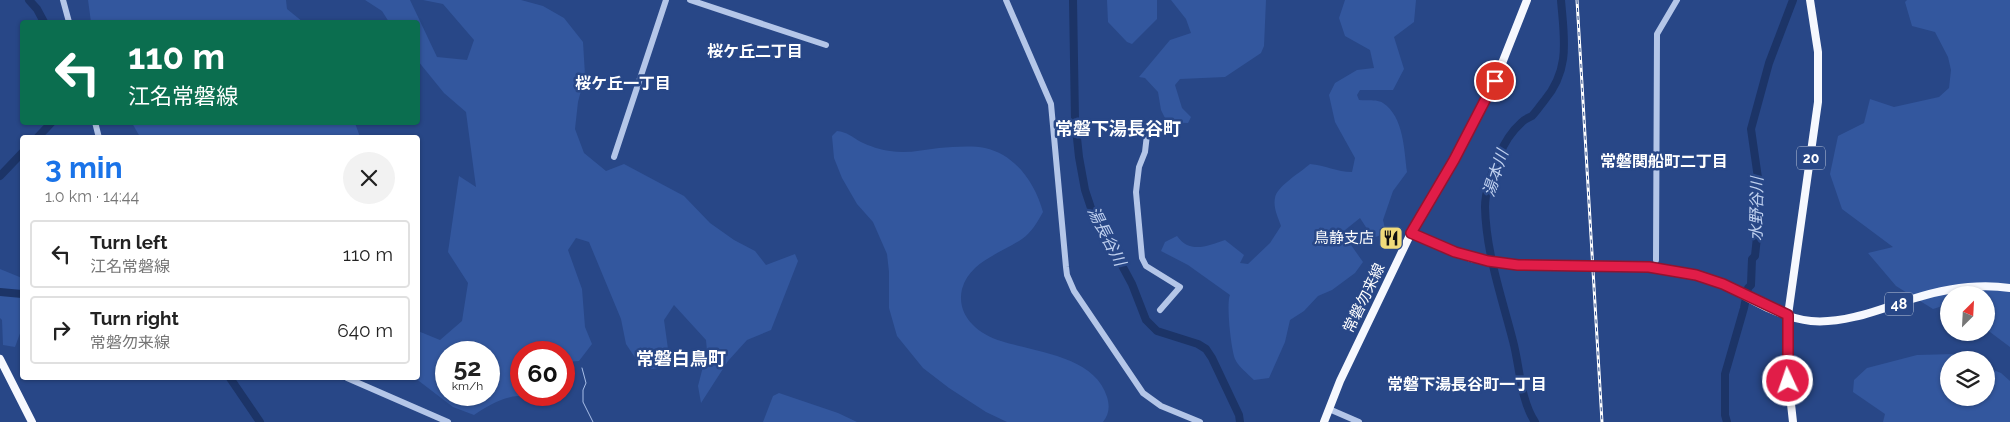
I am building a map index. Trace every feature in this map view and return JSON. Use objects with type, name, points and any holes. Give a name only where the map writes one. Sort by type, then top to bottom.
[{"type":"main road","name":"常磐勿来線","points":[[1324,422],[1366,325],[1411,233],[1454,160],[1495,81],[1527,0]]},
{"type":"main road","name":"20","points":[[1793,422],[1787,368],[1788,315],[1818,102],[1818,52],[1810,0]]},
{"type":"main road","name":"48","points":[[1411,233],[1455,252],[1488,261],[1518,265],[1649,267],[1696,275],[1723,284],[1788,315],[1812,321],[1840,319],[1884,309],[1942,291],[1973,286],[2010,288]]},
{"type":"main road","points":[[0,359],[32,422]]},
{"type":"main road","points":[[0,371],[26,422]]},
{"type":"street","points":[[63,0],[68,20]]},
{"type":"street","points":[[614,157],[666,0]]},
{"type":"street","points":[[690,0],[826,45]]},
{"type":"street","points":[[1006,0],[1051,104],[1066,267],[1070,284],[1143,393],[1161,406],[1200,422]]},
{"type":"street","points":[[1656,260],[1657,34],[1677,0]]},
{"type":"street","points":[[1148,126],[1145,152],[1139,167],[1136,192],[1142,258],[1146,266],[1180,287],[1160,310]]},
{"type":"street","points":[[353,380],[448,422]]},
{"type":"street","points":[[1329,409],[1359,422]]},
{"type":"shaded area","points":[[88,0],[286,0],[287,9],[301,20],[91,20]]},
{"type":"shaded area","points":[[365,0],[410,0],[419,20],[388,20],[382,11]]},
{"type":"shaded area","points":[[423,0],[521,0],[543,6],[564,18],[583,42],[585,75],[578,102],[575,129],[584,153],[606,171],[624,164],[684,196],[710,223],[734,240],[755,251],[766,265],[795,254],[798,261],[771,330],[747,340],[728,361],[701,403],[698,386],[707,351],[706,340],[674,305],[664,320],[668,349],[665,367],[652,369],[636,359],[626,344],[621,319],[589,242],[576,238],[568,250],[582,289],[585,327],[592,344],[579,361],[575,361],[575,341],[510,341],[510,397],[500,400],[500,341],[435,341],[435,393],[418,380],[420,380],[420,332],[440,340],[462,321],[468,283],[448,252],[459,176],[476,187],[466,112],[444,93],[420,63],[420,21],[437,57],[467,60],[474,40],[443,4]]},
{"type":"shaded area","points":[[1107,0],[1157,0],[1157,19],[1132,44],[1127,42],[1108,22]]},
{"type":"shaded area","points":[[1171,0],[1266,0],[1264,46],[1261,53],[1225,77],[1180,79],[1175,85],[1182,108],[1191,117],[1188,123],[1167,122],[1161,110],[1158,92],[1145,78],[1139,77],[1170,40],[1191,33],[1186,19]]},
{"type":"shaded area","points":[[1345,0],[1416,0],[1414,22],[1394,37],[1404,69],[1393,90],[1360,90],[1357,95],[1359,100],[1381,102],[1390,109],[1402,134],[1407,172],[1393,191],[1383,220],[1386,233],[1373,238],[1360,218],[1345,230],[1351,245],[1363,262],[1355,273],[1332,290],[1318,296],[1304,311],[1290,320],[1285,342],[1269,378],[1254,380],[1238,364],[1233,354],[1229,316],[1230,295],[1188,265],[1161,251],[1165,242],[1177,236],[1182,242],[1193,247],[1205,246],[1225,240],[1244,255],[1240,263],[1248,264],[1270,243],[1281,226],[1276,212],[1275,198],[1284,185],[1310,164],[1352,172],[1355,158],[1335,122],[1329,95],[1335,83],[1357,70],[1374,68],[1370,50],[1345,36],[1339,18]]},
{"type":"shaded area","points":[[1907,0],[2010,0],[2010,347],[1995,336],[1995,286],[1940,286],[1940,307],[1933,309],[1896,286],[1868,253],[1893,247],[1842,209],[1830,174],[1838,136],[1864,123],[1870,99],[1894,107],[1939,97],[1949,88],[1951,70],[1948,57],[1935,32],[1912,26],[1905,2]]},
{"type":"shaded area","points":[[133,125],[356,125],[359,135],[139,135]]},
{"type":"shaded area","points":[[837,131],[871,146],[896,152],[962,146],[985,148],[1006,157],[1023,172],[1035,191],[1043,212],[1034,227],[1025,236],[987,259],[972,271],[962,289],[962,307],[970,322],[984,334],[1001,341],[1062,358],[1090,372],[1100,383],[1107,397],[1108,410],[1103,422],[1007,422],[986,412],[949,388],[923,368],[897,336],[889,308],[887,254],[873,222],[857,204],[842,178],[834,158],[832,136]]},
{"type":"shaded area","points":[[0,269],[20,277],[20,333],[15,347],[3,345],[2,320],[0,318]]},
{"type":"shaded area","points":[[1940,354],[1940,406],[1995,406],[1995,371],[2001,373],[2010,381],[2010,422],[1883,422],[1885,414],[1853,392],[1854,380],[1867,368],[1917,355]]},
{"type":"shaded area","points":[[779,393],[838,413],[857,422],[763,422],[773,396]]},
{"type":"shaded area","points":[[452,406],[488,406],[474,415]]},
{"type":"waterway","points":[[29,0],[43,20]]},
{"type":"waterway","name":"湯長谷川","points":[[1073,0],[1075,119],[1079,157],[1085,190],[1091,208],[1132,284],[1146,320],[1157,331],[1198,344],[1206,349],[1239,415],[1240,422]]},
{"type":"waterway","name":"湯本川","points":[[1535,422],[1523,393],[1513,341],[1491,258],[1485,201],[1491,175],[1506,142],[1518,126],[1535,113],[1553,89],[1558,77],[1564,53],[1561,0]]},
{"type":"waterway","name":"水野谷川","points":[[1727,422],[1725,415],[1725,374],[1748,288],[1751,285],[1752,259],[1755,256],[1757,237],[1755,235],[1758,178],[1751,129],[1769,63],[1793,0]]},
{"type":"waterway","points":[[40,135],[49,125]]},
{"type":"waterway","points":[[0,176],[20,155]]},
{"type":"waterway","points":[[0,292],[20,294]]},
{"type":"waterway","points":[[582,368],[586,383],[583,390],[583,402],[593,422]]},
{"type":"waterway","points":[[231,380],[260,422]]},
{"type":"railway","points":[[1577,0],[1602,422]]},
{"type":"place","name":"鳥静支店","points":[[1391,238]]},
{"type":"district","name":"桜ケ丘二丁目","points":[[755,51]]},
{"type":"district","name":"桜ケ丘一丁目","points":[[623,83]]},
{"type":"district","name":"常磐下湯長谷町","points":[[1118,129]]},
{"type":"district","name":"常磐関船町二丁目","points":[[1664,161]]},
{"type":"district","name":"常磐白鳥町","points":[[681,359]]},
{"type":"district","name":"常磐下湯長谷町一丁目","points":[[1467,384]]},
{"type":"route","points":[[1495,81],[1454,160],[1411,233],[1471,258],[1488,261],[1518,265],[1649,267],[1696,275],[1723,284],[1788,315],[1788,381]]}]
